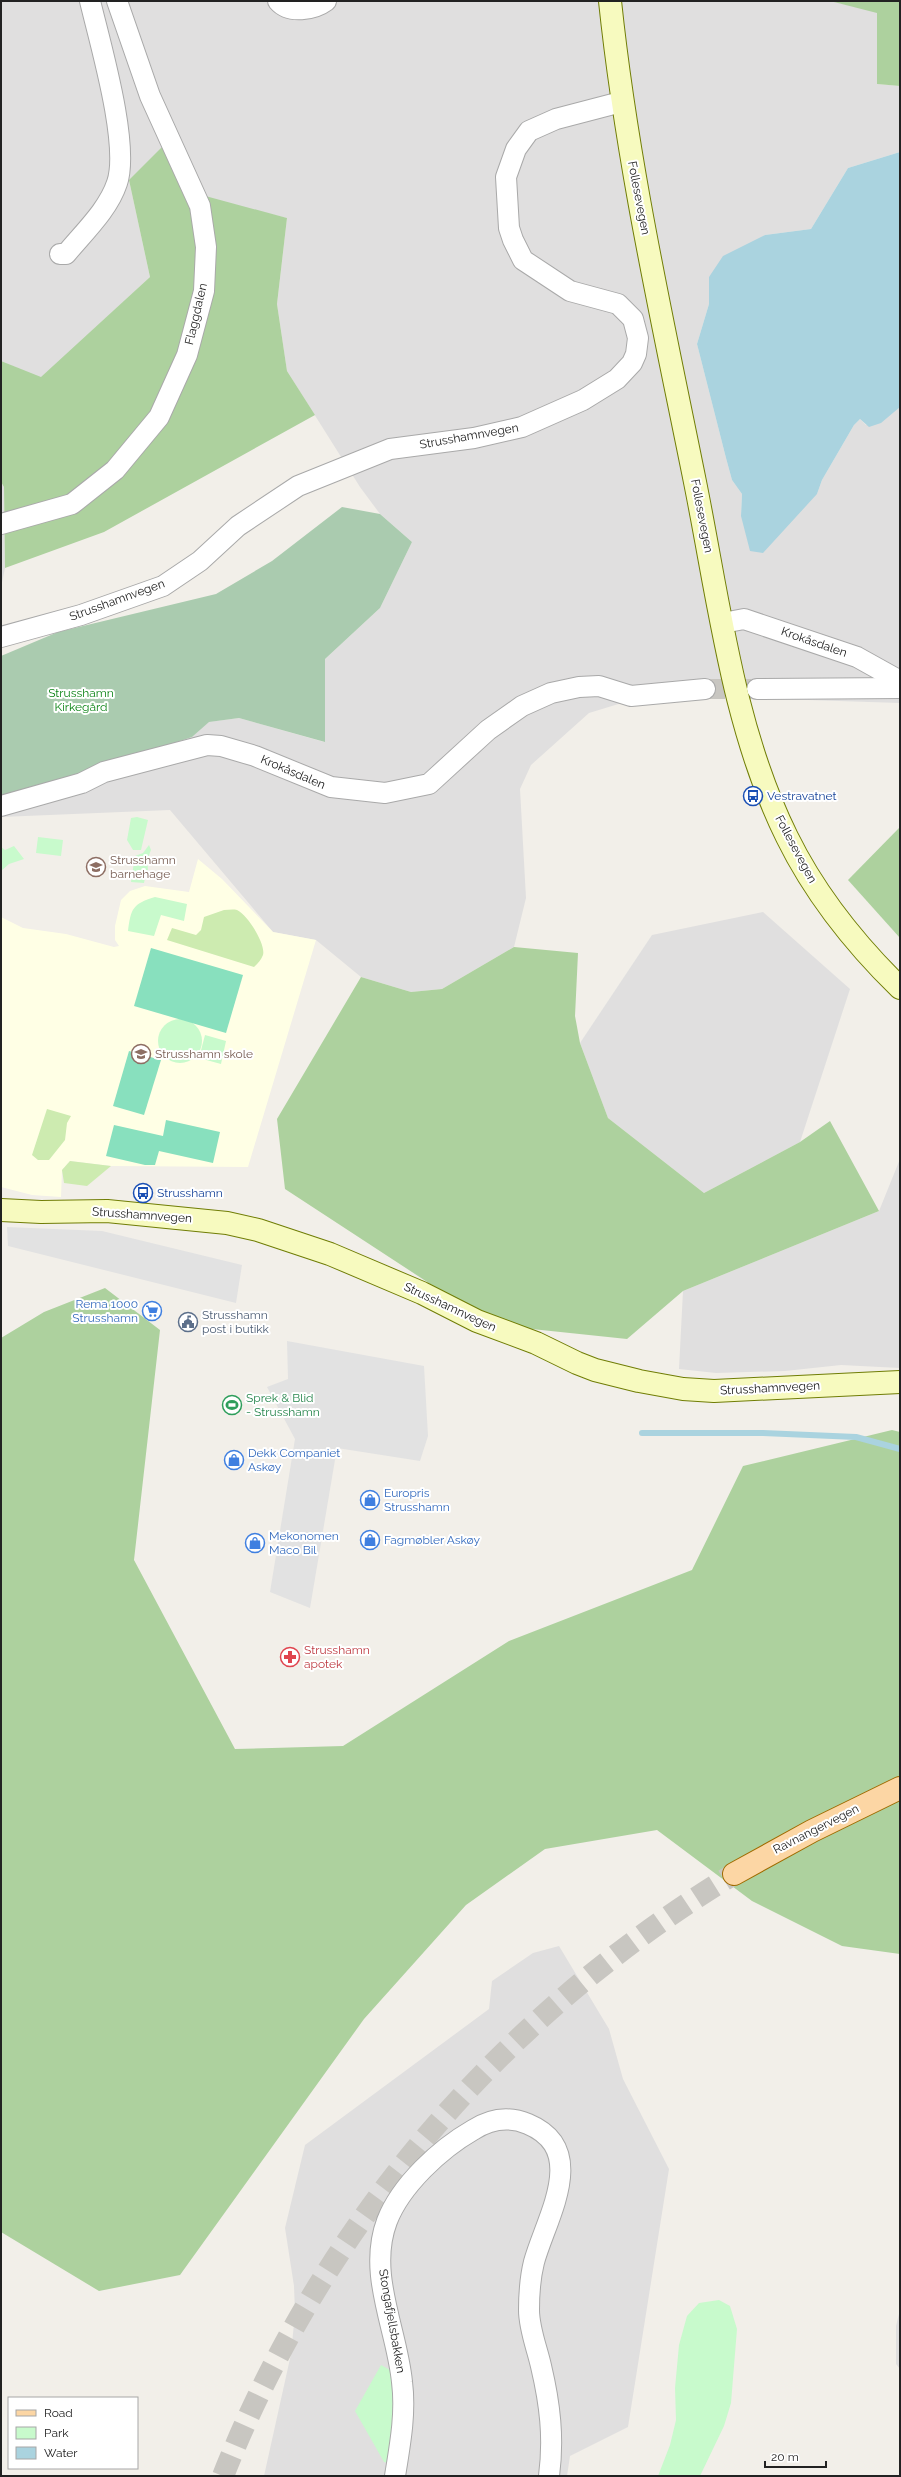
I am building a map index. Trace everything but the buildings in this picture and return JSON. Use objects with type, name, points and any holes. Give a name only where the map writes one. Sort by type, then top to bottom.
[{"type":"main road","name":"Follesevegen","points":[[610,1],[621,102],[723,624],[740,706],[753,751],[786,836],[801,863],[834,914],[873,962],[900,988]]},
{"type":"main road","name":"Strusshamnvegen","points":[[1,1210],[41,1212],[107,1211],[227,1223],[258,1230],[337,1257],[422,1292],[493,1328],[536,1343],[577,1363],[595,1370],[639,1381],[683,1389],[714,1391],[900,1382]]},
{"type":"main road","name":"Ravnangervegen","points":[[734,1874],[812,1831],[900,1788]]},
{"type":"street","points":[[60,254],[66,254],[108,203],[117,182],[121,157],[117,127],[90,1]]},
{"type":"street","name":"Flaggdalen","points":[[1,524],[72,504],[115,470],[159,417],[187,355],[204,291],[206,247],[200,206],[150,96],[117,1]]},
{"type":"street","points":[[278,1],[280,4],[305,9],[326,1]]},
{"type":"street","name":"Strusshamnvegen","points":[[1,637],[81,615],[163,586],[200,561],[238,526],[298,486],[390,449],[474,438],[522,427],[583,400],[617,378],[632,363],[636,354],[638,338],[633,319],[618,304],[570,291],[523,260],[509,228],[506,176],[516,149],[530,131],[563,117],[621,102]]},
{"type":"street","name":"Krokåsdalen","points":[[723,624],[744,619],[763,625],[857,657],[900,681]]},
{"type":"street","name":"Krokåsdalen","points":[[1,806],[82,783],[104,772],[206,745],[221,746],[255,756],[331,788],[386,793],[405,790],[429,784],[488,730],[522,706],[551,693],[579,687],[600,686],[630,696],[705,689]]},
{"type":"street","points":[[757,689],[900,688]]},
{"type":"street","name":"Stongafjellsbakken","points":[[395,2476],[401,2443],[402,2382],[381,2276],[382,2247],[387,2222],[397,2199],[414,2179],[460,2138],[491,2121],[506,2119],[520,2121],[544,2134],[555,2146],[559,2160],[558,2194],[541,2240],[529,2286],[529,2314],[551,2415],[552,2451],[549,2476]]},
{"type":"shaded area","points":[[1,1],[830,1],[877,12],[877,84],[900,86],[900,152],[848,168],[811,229],[765,235],[709,277],[709,304],[697,344],[732,480],[742,494],[741,516],[817,494],[822,480],[854,425],[860,419],[866,425],[900,407],[900,703],[648,695],[589,713],[531,765],[520,789],[526,898],[514,947],[442,989],[411,992],[361,977],[316,940],[273,932],[170,810],[1,817],[1,801],[192,737],[208,722],[239,718],[324,742],[325,659],[380,608],[412,542],[380,514],[360,487],[287,371],[277,304],[287,218],[129,180],[150,277],[41,378],[1,361]]},
{"type":"shaded area","points":[[1,482],[4,487],[5,568],[1,587]]},
{"type":"shaded area","name":"Strusshamn skole","points":[[198,859],[222,879],[273,932],[316,940],[248,1167],[111,1166],[70,1161],[62,1170],[61,1197],[32,1195],[1,1187],[1,917],[23,928],[66,934],[114,947],[119,946],[115,940],[115,926],[121,900],[130,891],[145,886],[189,892]]},
{"type":"shaded area","points":[[763,912],[850,989],[800,1142],[704,1193],[608,1118],[580,1043],[652,935]]},
{"type":"shaded area","points":[[900,1159],[900,1368],[841,1365],[785,1371],[716,1373],[679,1369],[683,1291],[879,1211]]},
{"type":"shaded area","points":[[7,1227],[102,1231],[242,1265],[236,1303],[8,1246]]},
{"type":"shaded area","points":[[287,1341],[424,1366],[428,1436],[420,1461],[337,1448],[310,1608],[270,1592],[295,1439],[267,1387],[288,1379]]},
{"type":"shaded area","points":[[559,1946],[609,2029],[623,2079],[669,2169],[628,2427],[570,2456],[567,2476],[264,2476],[291,2354],[295,2313],[294,2286],[285,2228],[305,2145],[489,2009],[492,1981],[533,1953]]},
{"type":"shaded area","points":[[900,2310],[900,2369],[896,2364],[896,2326]]},
{"type":"green space","points":[[830,1],[900,1],[900,86],[877,84],[877,13]]},
{"type":"green space","points":[[170,139],[187,191],[287,218],[277,304],[287,371],[315,415],[104,532],[5,568],[4,487],[1,482],[1,361],[41,377],[150,277],[129,180]]},
{"type":"green space","name":"Strusshamn Kirkegård","points":[[342,507],[380,514],[412,542],[380,608],[325,659],[325,742],[239,718],[209,722],[192,737],[1,801],[1,656],[58,632],[216,594],[272,561]]},
{"type":"green space","points":[[137,817],[148,820],[141,850],[133,850],[127,840],[131,818]]},
{"type":"green space","points":[[900,827],[900,938],[848,880]]},
{"type":"green space","points":[[38,837],[63,840],[61,856],[36,853]]},
{"type":"green space","points":[[149,845],[151,850],[148,863],[149,876],[145,878],[144,883],[131,882],[135,856],[143,853]]},
{"type":"green space","points":[[14,846],[24,859],[9,864],[1,871],[1,847],[5,850]]},
{"type":"green space","points":[[155,897],[187,904],[184,921],[161,915],[154,936],[128,931],[130,917],[134,908],[142,902]]},
{"type":"green space","points":[[224,910],[237,910],[241,913],[246,917],[259,937],[262,944],[263,955],[254,967],[167,940],[172,928],[196,935],[201,930],[204,917]]},
{"type":"green space","points":[[514,947],[578,953],[575,1016],[580,1043],[608,1118],[704,1193],[800,1142],[830,1121],[879,1211],[683,1291],[627,1339],[493,1325],[285,1189],[277,1119],[361,977],[411,992],[442,989]]},
{"type":"green space","points":[[151,948],[243,975],[226,1033],[134,1006]]},
{"type":"green space","points":[[180,1019],[192,1023],[198,1029],[202,1041],[198,1053],[192,1059],[180,1063],[168,1059],[162,1053],[158,1041],[162,1029],[168,1023]]},
{"type":"green space","points":[[205,1035],[226,1041],[221,1064],[199,1058]]},
{"type":"green space","points":[[129,1051],[161,1060],[144,1115],[113,1106]]},
{"type":"green space","points":[[47,1109],[71,1116],[67,1123],[65,1140],[49,1160],[38,1160],[32,1155]]},
{"type":"green space","points":[[166,1120],[220,1132],[213,1163],[159,1151],[155,1165],[145,1165],[106,1156],[114,1125],[163,1136]]},
{"type":"green space","points":[[70,1161],[111,1166],[87,1186],[64,1183],[62,1170]]},
{"type":"green space","points":[[105,1288],[160,1330],[134,1560],[235,1749],[343,1746],[509,1641],[692,1570],[743,1466],[892,1430],[900,1432],[900,1954],[842,1946],[752,1901],[657,1830],[545,1849],[466,1905],[364,2019],[180,2275],[99,2291],[1,2232],[1,1338],[44,1312]]},
{"type":"green space","points":[[719,2300],[730,2306],[737,2329],[731,2403],[724,2426],[700,2476],[658,2476],[670,2445],[676,2420],[675,2388],[679,2345],[687,2316],[699,2303]]},
{"type":"green space","points":[[381,2365],[390,2370],[395,2413],[389,2463],[384,2462],[355,2411]]},
{"type":"water","points":[[900,152],[900,407],[881,423],[869,427],[860,419],[854,425],[822,480],[817,494],[763,553],[750,551],[741,516],[742,494],[732,480],[697,344],[709,304],[709,277],[723,256],[765,235],[811,229],[848,168]]},
{"type":"waterway","points":[[642,1433],[763,1433],[856,1437],[900,1449]]},
{"type":"tunnel","points":[[705,689],[751,689]]},
{"type":"tunnel","points":[[223,2476],[264,2384],[313,2295],[368,2212],[429,2133],[497,2060],[571,1992],[650,1930],[734,1874]]},
{"type":"place","name":"Vestravatnet","points":[[753,796]]},
{"type":"place","name":"Strusshamn barnehage","points":[[96,867]]},
{"type":"place","name":"Strusshamn skole","points":[[141,1054]]},
{"type":"place","name":"Strusshamn","points":[[143,1193]]},
{"type":"place","name":"Rema 1000 Strusshamn","points":[[152,1311]]},
{"type":"place","name":"Strusshamn post i butikk","points":[[188,1322]]},
{"type":"place","name":"Sprek & Blid - Strusshamn","points":[[232,1405]]},
{"type":"place","name":"Dekk Companiet Askøy","points":[[234,1460]]},
{"type":"place","name":"Europris Strusshamn","points":[[370,1500]]},
{"type":"place","name":"Fagmøbler Askøy","points":[[370,1540]]},
{"type":"place","name":"Mekonomen Maco Bil","points":[[255,1543]]},
{"type":"place","name":"Strusshamn apotek","points":[[290,1657]]}]
